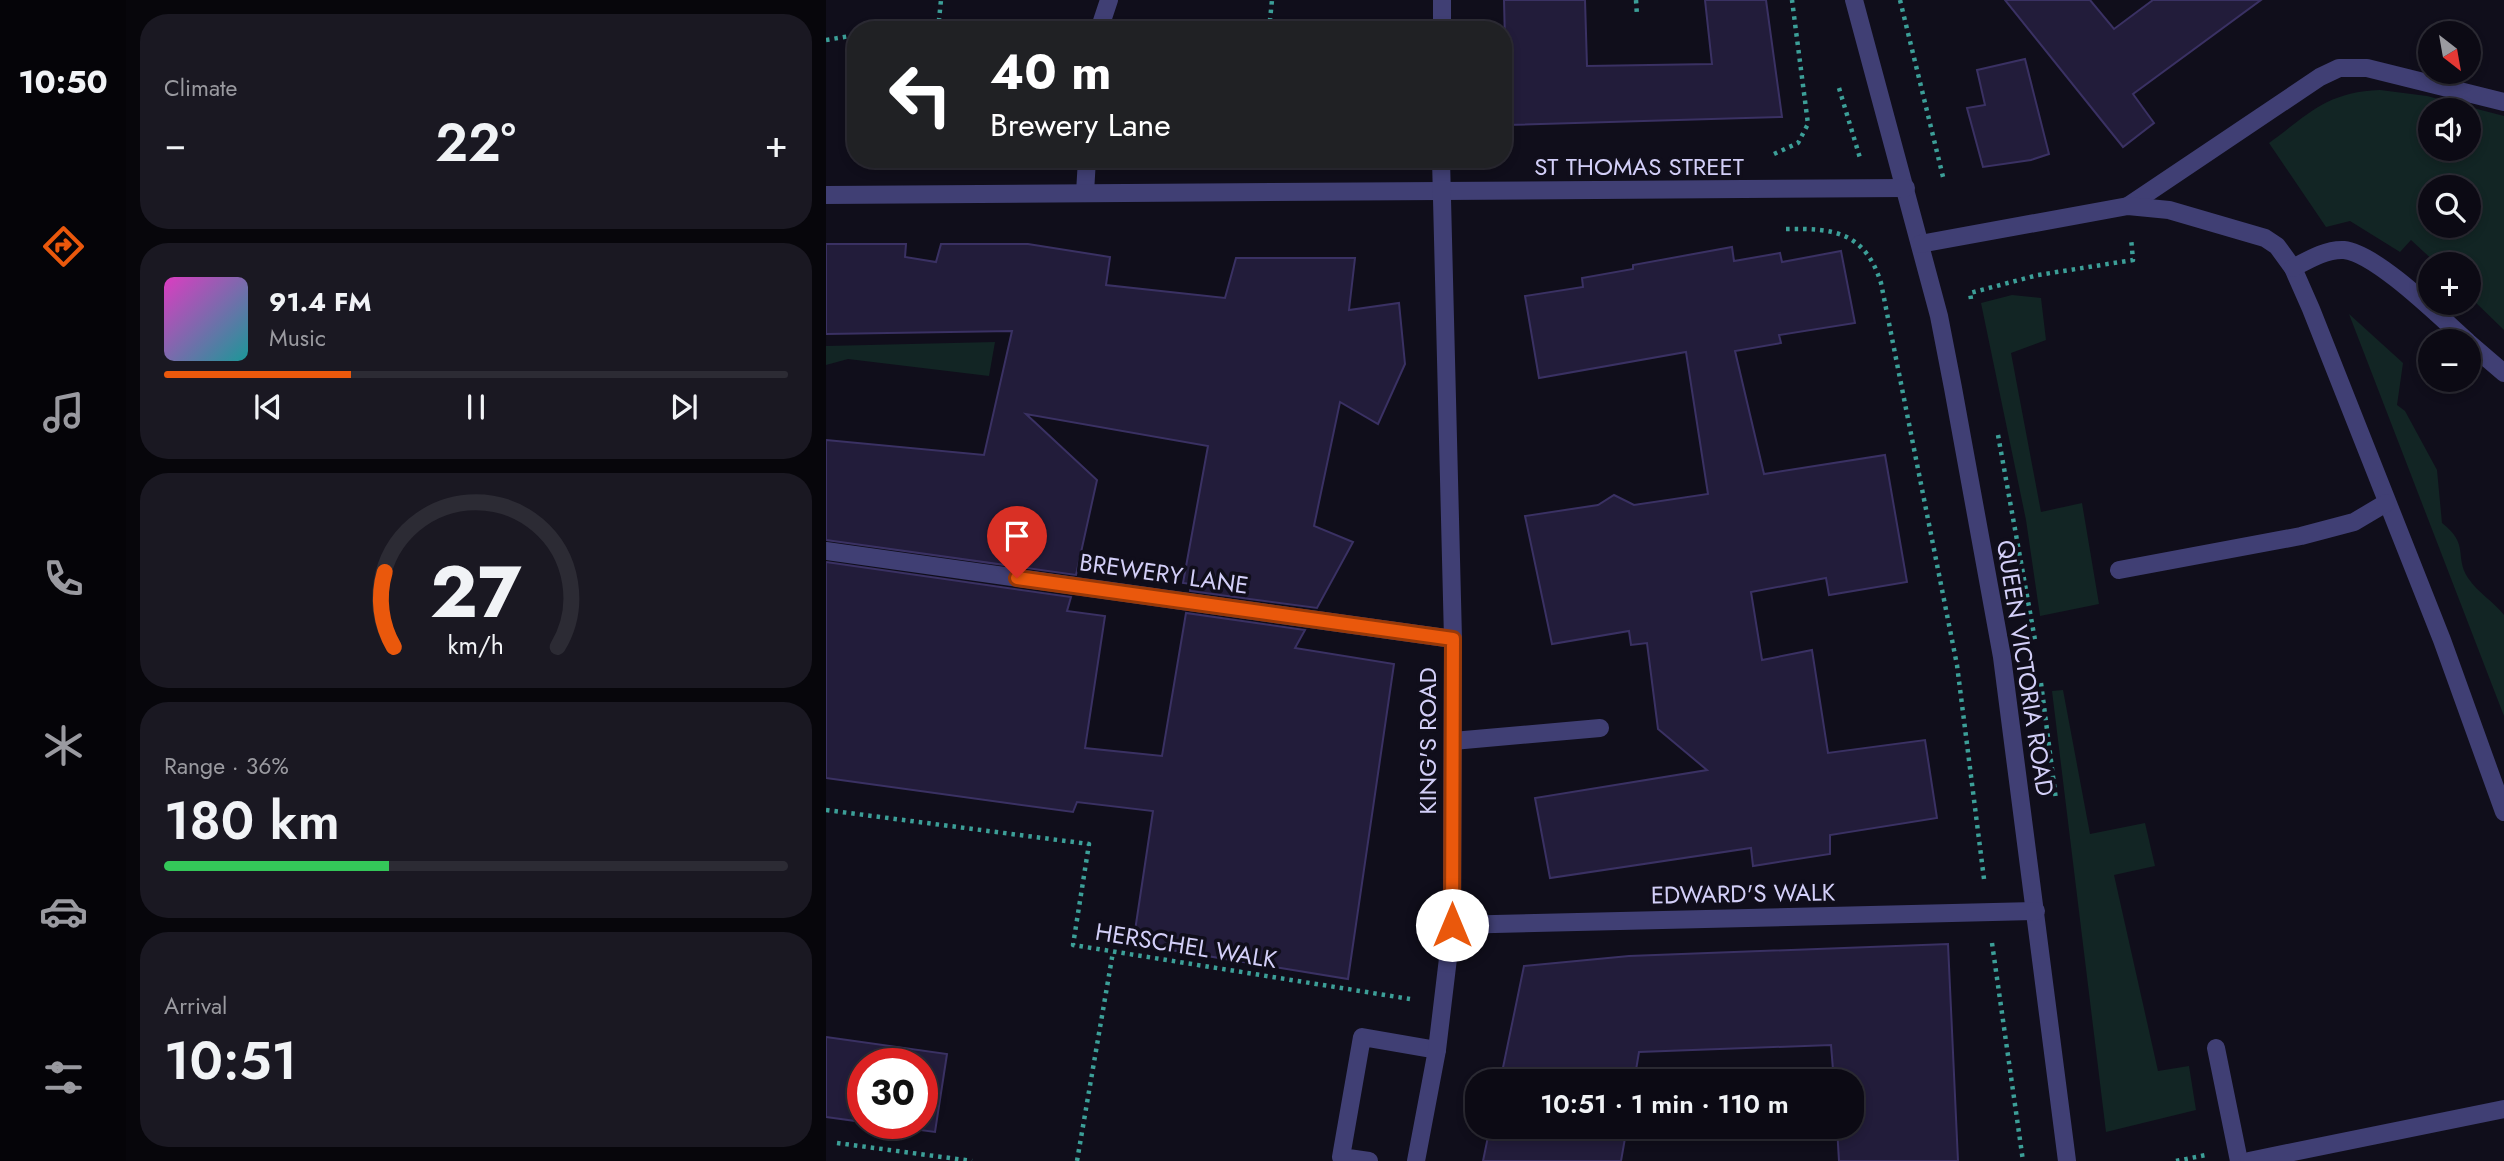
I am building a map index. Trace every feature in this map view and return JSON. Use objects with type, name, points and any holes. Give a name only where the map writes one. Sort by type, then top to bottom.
[{"type":"street","points":[[1102,21],[1109,0]]},
{"type":"street","points":[[1442,0],[1442,21]]},
{"type":"street","name":"QUEEN VICTORIA ROAD","points":[[1854,0],[1939,316],[2002,657],[2067,1161]]},
{"type":"street","points":[[2127,206],[2320,77],[2339,68],[2367,68],[2504,102]]},
{"type":"street","points":[[1085,193],[1086,168]]},
{"type":"street","name":"KING'S ROAD","points":[[1416,1161],[1437,1050],[1452,925],[1453,639],[1441,168]]},
{"type":"street","name":"ST THOMAS STREET","points":[[826,195],[1906,188]]},
{"type":"street","points":[[1920,244],[2127,206],[2190,214],[2265,238],[2286,255],[2442,640],[2504,812]]},
{"type":"street","points":[[2292,268],[2325,253],[2344,250],[2359,254],[2383,269],[2453,329]]},
{"type":"street","points":[[2481,353],[2504,373]]},
{"type":"street","points":[[2119,570],[2301,536],[2354,522],[2386,503]]},
{"type":"street","name":"BREWERY LANE","points":[[826,551],[1453,639]]},
{"type":"street","points":[[1453,741],[1600,728]]},
{"type":"street","name":"EDWARD'S WALK","points":[[1452,925],[2036,911]]},
{"type":"street","points":[[1369,1161],[1341,1157],[1362,1037],[1437,1050]]},
{"type":"street","points":[[2216,1048],[2239,1161]]},
{"type":"street","points":[[2249,1161],[2504,1109]]},
{"type":"path","points":[[939,21],[941,0]]},
{"type":"path","points":[[1270,21],[1272,0]]},
{"type":"path","points":[[1636,0],[1637,16]]},
{"type":"path","points":[[1774,154],[1798,143],[1808,124],[1792,0]]},
{"type":"path","points":[[1900,0],[1944,181]]},
{"type":"path","points":[[826,40],[847,36]]},
{"type":"path","points":[[1839,88],[1870,190]]},
{"type":"path","points":[[1970,293],[2038,275],[2133,260],[2127,206]]},
{"type":"path","points":[[1786,229],[1821,228],[1838,231],[1850,237],[1869,256],[1881,283],[1957,665],[2023,1159]]},
{"type":"path","name":"HERSCHEL WALK","points":[[826,810],[1089,844],[1073,945],[1408,1000],[1446,985]]},
{"type":"path","points":[[1077,1161],[1113,952]]},
{"type":"path","points":[[837,1143],[972,1161]]},
{"type":"green space","points":[[2380,90],[2435,98],[2418,98],[2418,161],[2481,161],[2481,110],[2504,116],[2504,330],[2481,308],[2481,252],[2424,252],[2411,240],[2400,252],[2350,221],[2326,227],[2269,143],[2320,106],[2346,95]]},
{"type":"green space","points":[[2012,295],[2041,298],[2046,340],[2011,353],[2041,512],[2082,503],[2099,604],[2040,616],[2026,520],[1981,303]]},
{"type":"green space","points":[[2349,314],[2403,363],[2397,405],[2405,411],[2437,470],[2442,523],[2459,544],[2468,578],[2504,615],[2504,716]]},
{"type":"green space","points":[[995,342],[989,376],[848,359],[826,365],[826,346]]},
{"type":"green space","points":[[2063,690],[2090,834],[2145,823],[2155,866],[2114,875],[2158,1071],[2189,1066],[2196,1110],[2106,1132],[2052,691]]},
{"type":"building","points":[[1504,0],[1585,0],[1587,66],[1712,64],[1705,0],[1766,0],[1782,117],[1512,125],[1512,21],[1505,21]]},
{"type":"building","points":[[2005,0],[2090,0],[2114,29],[2153,0],[2261,0],[2133,94],[2154,123],[2123,147]]},
{"type":"building","points":[[2025,59],[2049,154],[2031,160],[1983,167],[1967,108],[1985,105],[1977,70]]},
{"type":"building","points":[[826,244],[906,244],[905,257],[936,262],[941,244],[1028,244],[1110,257],[1106,285],[1225,298],[1236,258],[1355,258],[1349,310],[1399,303],[1405,364],[1378,424],[1340,402],[1314,526],[1353,542],[1317,608],[1190,591],[1191,584],[1183,583],[1208,446],[1026,414],[1097,480],[1076,575],[826,540],[826,440],[984,455],[1012,331],[826,334]]},
{"type":"building","points":[[1732,247],[1734,261],[1780,253],[1782,262],[1841,251],[1855,323],[1779,335],[1781,343],[1735,351],[1764,474],[1885,455],[1907,582],[1829,595],[1826,578],[1751,592],[1762,660],[1812,650],[1828,753],[1925,740],[1937,818],[1830,835],[1830,854],[1753,866],[1751,848],[1550,878],[1535,798],[1707,770],[1658,729],[1647,643],[1631,645],[1629,631],[1552,644],[1525,516],[1598,505],[1614,495],[1634,505],[1708,494],[1686,352],[1539,378],[1525,296],[1583,287],[1582,278],[1633,269],[1633,265]]},
{"type":"building","points":[[826,562],[1071,597],[1067,611],[1105,616],[1085,748],[1162,756],[1186,613],[1305,630],[1295,648],[1394,664],[1348,979],[1133,944],[1153,811],[1077,802],[1073,812],[826,778]]},
{"type":"building","points":[[1948,944],[1958,1161],[1839,1161],[1838,1139],[1864,1139],[1864,1069],[1833,1069],[1831,1045],[1639,1052],[1636,1069],[1503,1069],[1524,966],[1629,956]]},
{"type":"building","points":[[826,1037],[904,1048],[847,1048],[847,1120],[826,1117]]},
{"type":"building","points":[[938,1053],[947,1054],[938,1112]]},
{"type":"building","points":[[1488,1139],[1625,1139],[1621,1161],[1483,1161]]},
{"type":"route","points":[[1017,578],[1453,639],[1452,925]]}]
